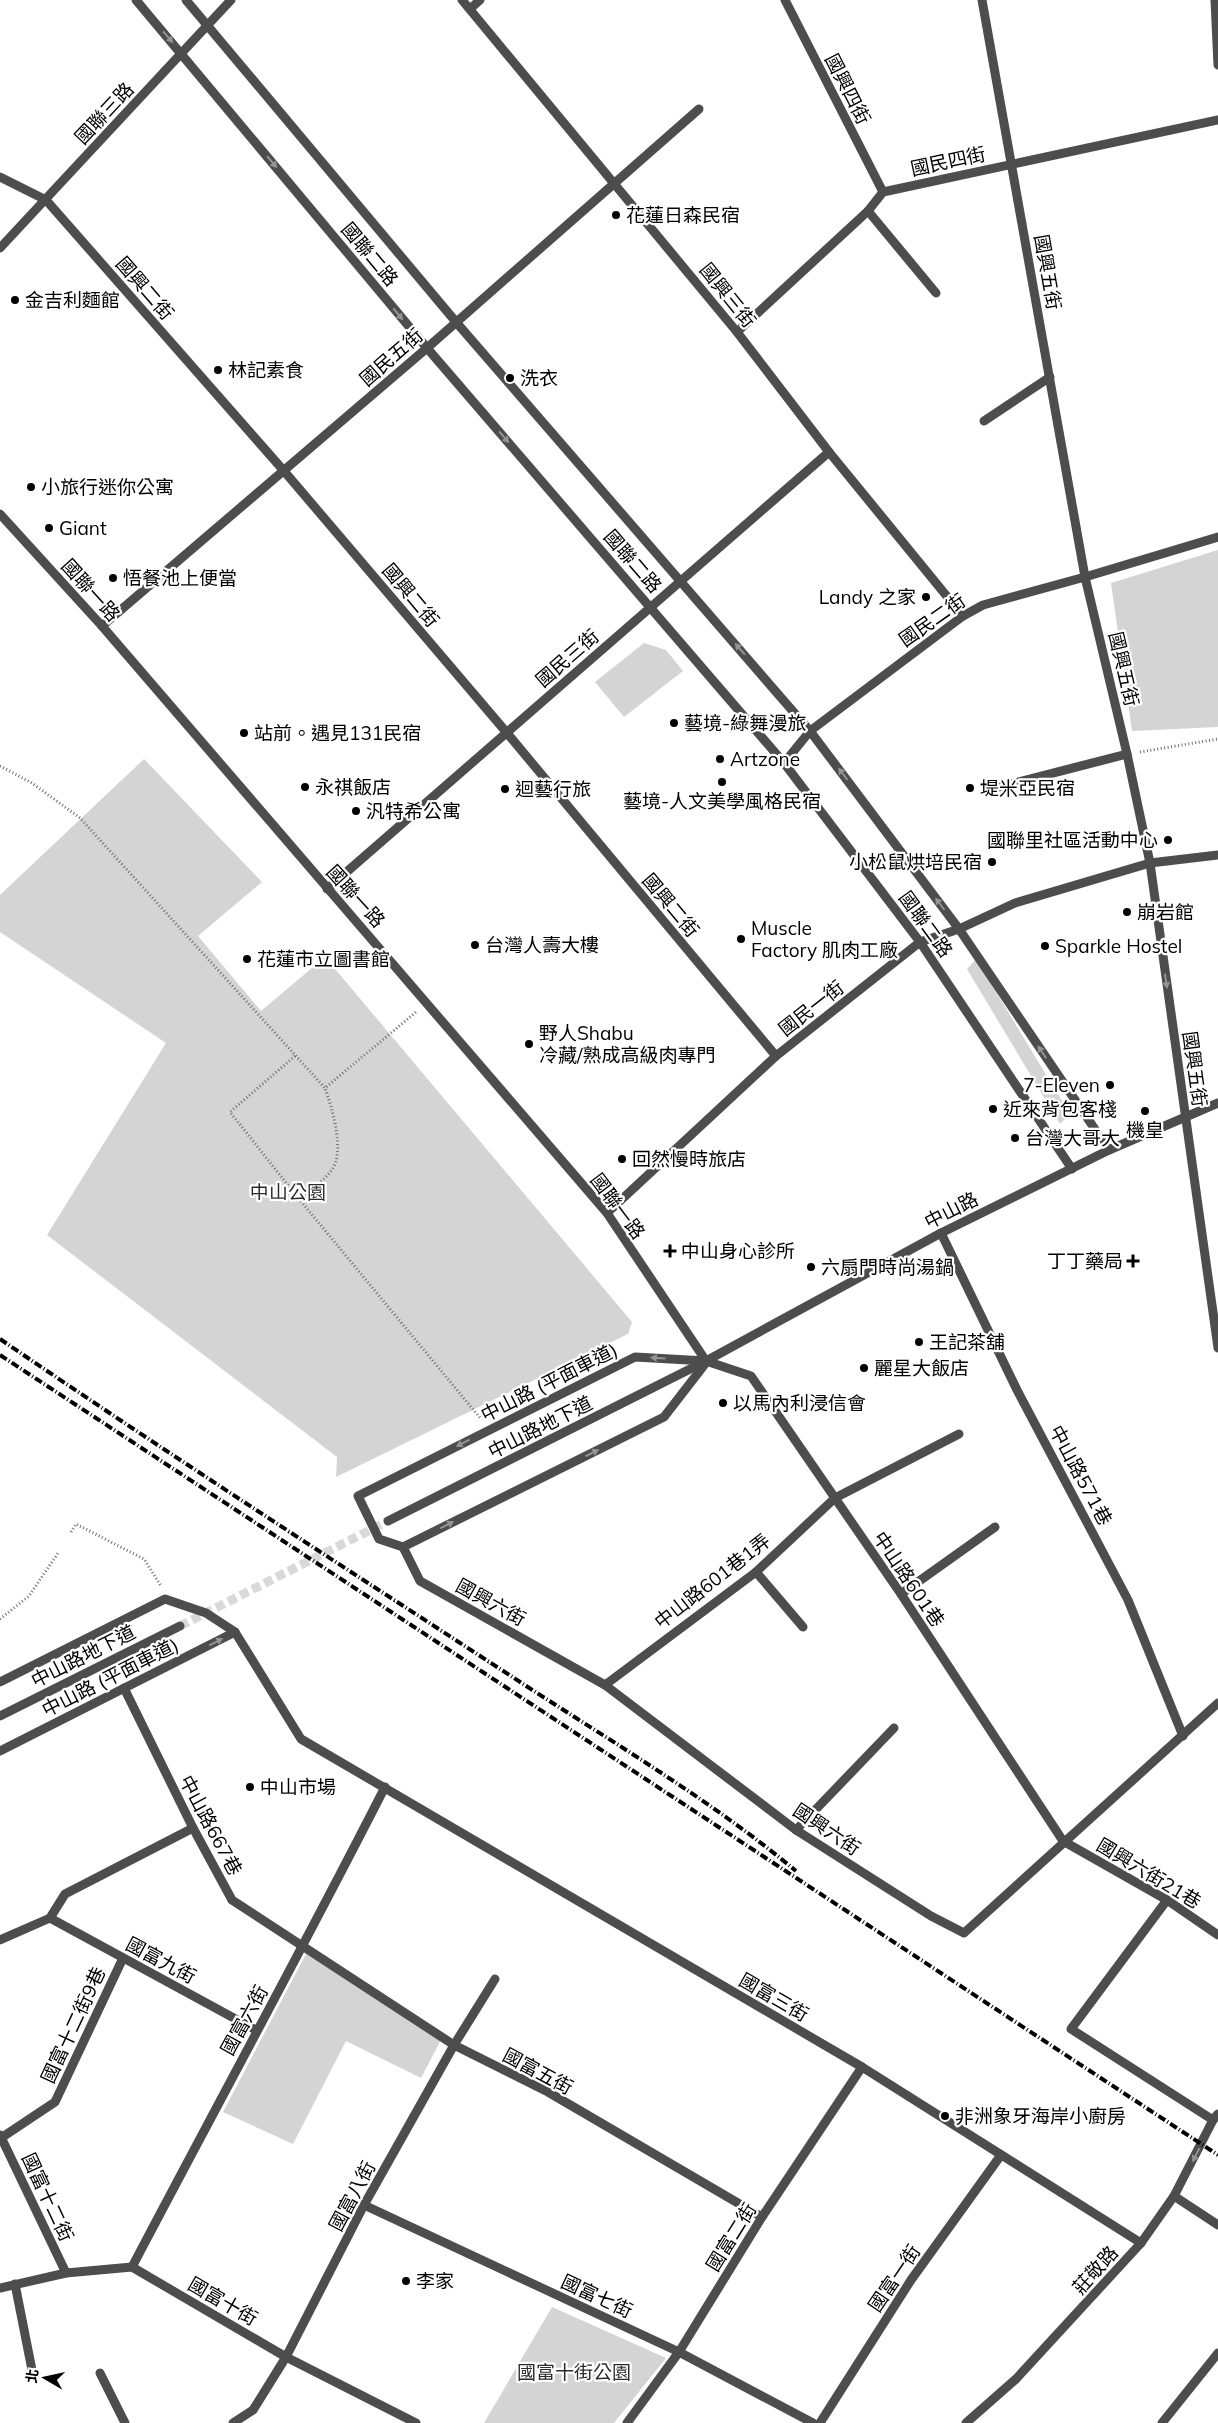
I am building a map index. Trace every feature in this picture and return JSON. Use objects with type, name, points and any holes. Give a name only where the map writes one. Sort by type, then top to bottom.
[{"type":"street","name":"國聯二路","points":[[136,0],[183,53],[427,348],[651,606],[784,763],[920,942],[1072,1169]]},
{"type":"street","name":"國聯二路","points":[[186,0],[456,322],[810,731],[959,929],[1109,1150]]},
{"type":"street","name":"國聯三路","points":[[0,248],[231,0]]},
{"type":"street","name":"國興三街","points":[[462,0],[737,332],[829,452],[963,616]]},
{"type":"street","points":[[470,9],[480,0]]},
{"type":"street","name":"國興四街","points":[[785,0],[883,192]]},
{"type":"street","name":"國興五街","points":[[982,0],[1013,164],[1085,577],[1127,754],[1150,863],[1218,1348]]},
{"type":"street","points":[[1215,0],[1218,64]]},
{"type":"street","name":"國民五街","points":[[102,626],[427,348],[700,109]]},
{"type":"street","name":"國民四街","points":[[883,192],[1218,120]]},
{"type":"street","name":"國興二街","points":[[0,177],[46,200],[284,471],[507,733],[776,1056]]},
{"type":"street","points":[[737,332],[868,211],[883,192]]},
{"type":"street","points":[[868,211],[936,293]]},
{"type":"street","points":[[984,421],[1050,377]]},
{"type":"street","name":"國民三街","points":[[327,889],[829,452]]},
{"type":"street","name":"國聯一路","points":[[0,514],[102,626],[607,1213],[706,1361]]},
{"type":"street","name":"國民二街","points":[[784,763],[810,731],[963,616],[983,605],[1218,537]]},
{"type":"street","points":[[999,787],[1127,754]]},
{"type":"street","name":"國民一街","points":[[607,1213],[776,1056],[920,942],[959,929],[1015,903],[1150,863],[1218,855]]},
{"type":"street","name":"中山路","points":[[706,1361],[942,1233],[1109,1150],[1218,1103]]},
{"type":"street","name":"中山路571巷","points":[[942,1233],[1017,1390],[1128,1600],[1183,1736]]},
{"type":"street","name":"中山路 (平面車道)","points":[[403,1547],[380,1539],[358,1496],[635,1357],[706,1361]]},
{"type":"street","points":[[403,1547],[664,1416],[706,1361]]},
{"type":"street","name":"中山路601巷","points":[[706,1361],[751,1376],[901,1594],[1063,1841]]},
{"type":"street","name":"中山路地下道","points":[[388,1521],[706,1361]]},
{"type":"street","name":"中山路601巷1弄","points":[[605,1684],[756,1572],[835,1498],[959,1434]]},
{"type":"street","points":[[901,1594],[995,1527]]},
{"type":"street","name":"國興六街","points":[[403,1547],[420,1580],[605,1684],[796,1830],[931,1916],[964,1933],[1063,1841],[1218,1703]]},
{"type":"street","points":[[756,1572],[803,1627]]},
{"type":"street","points":[[0,1682],[165,1599],[206,1613],[236,1632]]},
{"type":"street","name":"中山路地下道","points":[[0,1716],[180,1626]]},
{"type":"street","name":"中山路 (平面車道)","points":[[0,1751],[236,1632]]},
{"type":"street","name":"國富三街","points":[[236,1632],[301,1739],[862,2067],[1141,2243]]},
{"type":"street","name":"中山路667巷","points":[[124,1688],[192,1828],[232,1900],[303,1947]]},
{"type":"street","points":[[796,1830],[894,1728]]},
{"type":"street","name":"國富六街","points":[[132,2267],[256,2030],[303,1947],[385,1787]]},
{"type":"street","points":[[0,1940],[50,1918],[65,1894],[192,1828]]},
{"type":"street","name":"國興六街21巷","points":[[1063,1841],[1167,1900],[1218,1935]]},
{"type":"street","points":[[1167,1900],[1071,2029],[1215,2117]]},
{"type":"street","name":"國富九街","points":[[50,1918],[256,2030]]},
{"type":"street","name":"國富五街","points":[[303,1947],[454,2046],[548,2092],[762,2217]]},
{"type":"street","name":"國富十二街9巷","points":[[1,2136],[55,2102],[123,1958]]},
{"type":"street","name":"國富八街","points":[[233,2423],[254,2410],[286,2357],[364,2205],[454,2046],[495,1979]]},
{"type":"street","name":"國富二街","points":[[627,2423],[679,2352],[762,2217],[862,2067]]},
{"type":"street","name":"莊敬路","points":[[966,2423],[1016,2379],[1141,2243],[1174,2196],[1215,2117]]},
{"type":"street","name":"國富十二街","points":[[1,2136],[66,2273]]},
{"type":"street","name":"國富一街","points":[[820,2423],[911,2280],[1001,2155]]},
{"type":"street","points":[[1174,2196],[1218,2225]]},
{"type":"street","name":"國富七街","points":[[364,2205],[679,2352],[813,2423]]},
{"type":"street","points":[[0,2288],[66,2273],[132,2267]]},
{"type":"street","name":"國富十街","points":[[132,2267],[286,2357],[416,2423]]},
{"type":"street","points":[[15,2284],[34,2375]]},
{"type":"street","points":[[1162,2423],[1218,2353]]},
{"type":"street","points":[[100,2373],[125,2423]]},
{"type":"path","points":[[1127,754],[1218,740]]},
{"type":"path","points":[[0,766],[32,783],[80,818],[325,1088],[336,1118],[337,1150],[332,1170],[299,1199]]},
{"type":"path","points":[[325,1088],[426,1004]]},
{"type":"path","points":[[295,1056],[230,1112],[299,1199],[482,1420]]},
{"type":"path","points":[[71,1532],[76,1524],[144,1559],[160,1582],[165,1599]]},
{"type":"path","points":[[0,1619],[29,1596],[58,1553]]},
{"type":"green space","points":[[1218,550],[1218,727],[1132,731],[1111,583]]},
{"type":"green space","points":[[644,643],[666,650],[683,671],[624,717],[595,682]]},
{"type":"green space","name":"中山公園","points":[[144,759],[262,882],[198,936],[261,1011],[325,957],[632,1322],[628,1334],[336,1477],[337,1457],[47,1235],[166,1043],[0,932],[0,895]]},
{"type":"green space","points":[[976,959],[1070,1114],[1060,1124],[967,969]]},
{"type":"green space","points":[[306,1954],[443,2036],[421,2078],[346,2041],[293,2144],[223,2112]]},
{"type":"green space","name":"國富十街公園","points":[[552,2307],[666,2358],[614,2423],[484,2423]]},
{"type":"tunnel","points":[[180,1626],[388,1521]]},
{"type":"railway","points":[[0,1339],[256,1510],[694,1795],[729,1819],[796,1871]]},
{"type":"railway","points":[[0,1355],[1218,2155]]},
{"type":"place","name":"花蓮日森民宿","points":[[616,215]]},
{"type":"place","name":"金吉利麵館","points":[[15,300]]},
{"type":"place","name":"林記素食","points":[[218,370]]},
{"type":"place","name":"洗衣","points":[[510,378]]},
{"type":"place","name":"小旅行迷你公寓","points":[[31,487]]},
{"type":"place","name":"Giant","points":[[49,528]]},
{"type":"place","name":"悟餐池上便當","points":[[113,578]]},
{"type":"place","name":"Landy 之家","points":[[926,597]]},
{"type":"place","name":"藝境-綠舞漫旅","points":[[674,723]]},
{"type":"place","name":"站前。遇見131民宿","points":[[244,733]]},
{"type":"place","name":"Artzone","points":[[720,759]]},
{"type":"place","name":"藝境-人文美學風格民宿","points":[[722,782]]},
{"type":"place","name":"永祺飯店","points":[[305,787]]},
{"type":"place","name":"堤米亞民宿","points":[[970,788]]},
{"type":"place","name":"迴藝行旅","points":[[505,789]]},
{"type":"place","name":"汎特希公寓","points":[[356,811]]},
{"type":"place","name":"國聯里社區活動中心","points":[[1168,840]]},
{"type":"place","name":"小松鼠烘培民宿","points":[[992,862]]},
{"type":"place","name":"崩岩館","points":[[1127,912]]},
{"type":"place","name":"Muscle Factory 肌肉工廠","points":[[741,939]]},
{"type":"place","name":"台灣人壽大樓","points":[[475,945]]},
{"type":"place","name":"Sparkle Hostel","points":[[1045,946]]},
{"type":"place","name":"花蓮市立圖書館","points":[[247,959]]},
{"type":"place","name":"野人Shabu 冷藏/熟成高級肉專門","points":[[529,1044]]},
{"type":"place","name":"7-Eleven","points":[[1110,1085]]},
{"type":"place","name":"近來背包客棧","points":[[993,1109]]},
{"type":"place","name":"機皇","points":[[1145,1111]]},
{"type":"place","name":"台灣大哥大","points":[[1015,1138]]},
{"type":"place","name":"回然慢時旅店","points":[[622,1159]]},
{"type":"place","name":"中山身心診所","points":[[670,1251]]},
{"type":"place","name":"丁丁藥局","points":[[1133,1261]]},
{"type":"place","name":"六扇門時尚湯鍋","points":[[811,1267]]},
{"type":"place","name":"王記茶舖","points":[[919,1342]]},
{"type":"place","name":"麗星大飯店","points":[[864,1368]]},
{"type":"place","name":"以馬內利浸信會","points":[[723,1403]]},
{"type":"place","name":"中山市場","points":[[250,1787]]},
{"type":"place","name":"非洲象牙海岸小廚房","points":[[945,2116]]},
{"type":"place","name":"李家","points":[[406,2281]]}]
